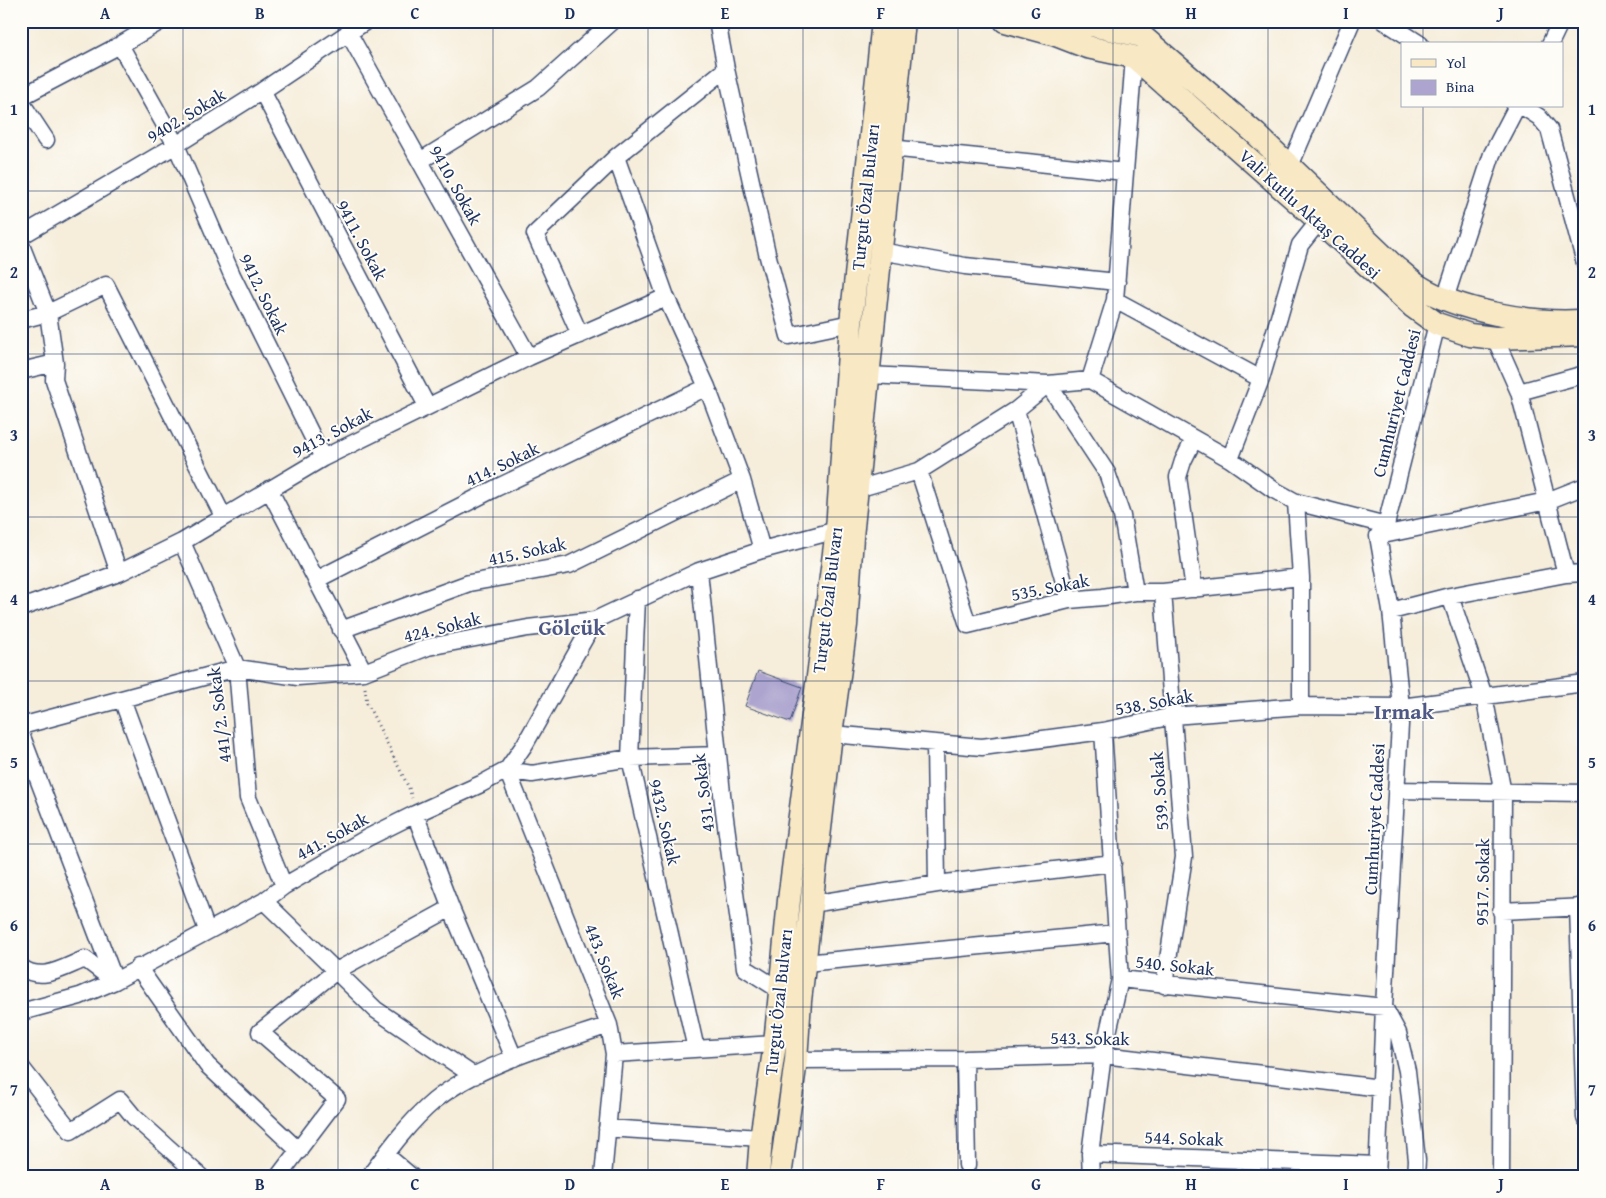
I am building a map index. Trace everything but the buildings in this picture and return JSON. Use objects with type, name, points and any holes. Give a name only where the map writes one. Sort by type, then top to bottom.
[{"type":"street","points":[[21,98],[120,46],[161,21]]},
{"type":"street","name":"9402. Sokak","points":[[21,236],[176,145],[262,91],[366,21]]},
{"type":"street","points":[[420,161],[538,88],[613,21]]},
{"type":"street","points":[[717,21],[767,253],[788,336],[851,323]]},
{"type":"street","name":"Turgut Özal Bulvarı","points":[[758,1177],[761,1138],[775,1044],[789,900],[837,530],[851,323],[883,21]]},
{"type":"street","name":"Turgut Özal Bulvarı","points":[[780,1177],[796,1060],[831,734],[846,625],[857,489],[904,21]]},
{"type":"street","name":"Vali Kutlu Aktaş Caddesi","points":[[1005,21],[1045,29],[1087,47],[1134,57],[1412,306],[1437,324],[1470,335],[1495,338],[1585,335]]},
{"type":"street","points":[[1290,166],[1352,21]]},
{"type":"street","points":[[1384,21],[1417,42]]},
{"type":"street","points":[[1551,42],[1561,21]]},
{"type":"street","name":"Vali Kutlu Aktaş Caddesi","points":[[1045,29],[1092,25],[1144,29],[1396,268],[1418,285],[1445,299],[1494,314],[1565,322],[1585,320]]},
{"type":"street","name":"9410. Sokak","points":[[348,32],[529,357]]},
{"type":"street","name":"9412. Sokak","points":[[120,46],[176,145],[232,275],[322,458]]},
{"type":"street","points":[[1090,380],[1115,300],[1134,57]]},
{"type":"street","points":[[580,335],[535,234],[616,157],[726,69]]},
{"type":"street","name":"9411. Sokak","points":[[262,91],[427,406]]},
{"type":"street","points":[[21,102],[46,140]]},
{"type":"street","points":[[1437,324],[1492,154],[1516,108]]},
{"type":"street","points":[[1525,108],[1538,116],[1549,129],[1585,263]]},
{"type":"street","points":[[890,148],[1125,172]]},
{"type":"street","points":[[616,157],[666,297],[707,387],[742,480],[762,550]]},
{"type":"street","points":[[1230,459],[1261,379],[1300,245],[1319,221]]},
{"type":"street","points":[[21,245],[48,313],[55,363],[54,380],[119,572]]},
{"type":"street","points":[[880,251],[965,266],[1117,282]]},
{"type":"street","points":[[21,320],[48,313],[106,285],[223,516]]},
{"type":"street","name":"9413. Sokak","points":[[21,608],[119,572],[182,542],[322,458],[529,357],[666,297]]},
{"type":"street","points":[[1115,300],[1261,379]]},
{"type":"street","name":"Cumhuriyet Caddesi","points":[[1377,1171],[1384,1006],[1401,707],[1382,530],[1437,324]]},
{"type":"street","points":[[1495,338],[1519,392],[1566,574]]},
{"type":"street","points":[[21,371],[55,363]]},
{"type":"street","points":[[1519,392],[1585,374]]},
{"type":"street","points":[[869,375],[1048,384],[1090,380],[1230,459],[1274,490],[1296,502],[1382,530],[1547,501],[1585,486]]},
{"type":"street","points":[[857,489],[919,471],[1016,410],[1048,384]]},
{"type":"street","points":[[1048,384],[1107,474],[1122,516],[1135,592]]},
{"type":"street","name":"414. Sokak","points":[[316,580],[496,488],[707,387]]},
{"type":"street","points":[[1016,410],[1069,600]]},
{"type":"street","points":[[1194,439],[1178,476],[1194,589]]},
{"type":"street","name":"535. Sokak","points":[[919,471],[968,625],[1069,600],[1300,577]]},
{"type":"street","name":"415. Sokak","points":[[341,630],[469,583],[570,565],[742,480]]},
{"type":"street","points":[[269,489],[364,672]]},
{"type":"street","points":[[1296,502],[1300,577],[1301,706]]},
{"type":"street","name":"424. Sokak","points":[[21,726],[237,668],[298,677],[364,672],[428,647],[528,628],[595,620],[699,572],[762,550],[837,530]]},
{"type":"street","name":"441/2. Sokak","points":[[182,542],[237,668],[248,798],[284,886]]},
{"type":"street","name":"431. Sokak","points":[[699,572],[718,755],[746,968],[781,990]]},
{"type":"street","points":[[1391,611],[1450,596],[1566,574],[1585,573]]},
{"type":"street","name":"539. Sokak","points":[[1163,592],[1184,857],[1164,985]]},
{"type":"street","name":"9517. Sokak","points":[[1450,596],[1484,696],[1503,793],[1501,1177]]},
{"type":"street","name":"9432. Sokak","points":[[637,600],[630,758],[696,1049]]},
{"type":"street","name":"441. Sokak","points":[[21,1012],[80,996],[115,981],[264,901],[284,886],[367,838],[508,770],[525,744],[595,620]]},
{"type":"street","name":"538. Sokak","points":[[831,734],[982,747],[1103,731],[1173,716],[1301,706],[1401,707],[1585,683]]},
{"type":"street","points":[[122,699],[208,930]]},
{"type":"street","name":"540. Sokak","points":[[1103,731],[1120,979],[1384,1006]]},
{"type":"street","points":[[21,734],[115,981]]},
{"type":"street","points":[[935,744],[937,884]]},
{"type":"street","points":[[508,770],[532,774],[630,758],[718,755]]},
{"type":"street","name":"443. Sokak","points":[[508,770],[609,1024],[614,1054],[603,1177]]},
{"type":"street","points":[[1396,790],[1585,793]]},
{"type":"street","points":[[415,814],[451,908],[514,1058]]},
{"type":"street","points":[[812,904],[937,884],[1113,863]]},
{"type":"street","points":[[264,901],[376,1010],[474,1076]]},
{"type":"street","points":[[1502,911],[1581,907],[1585,1118]]},
{"type":"street","points":[[278,1177],[337,1099],[260,1032],[336,971],[451,908]]},
{"type":"street","points":[[805,963],[1116,933]]},
{"type":"street","points":[[21,967],[28,972],[42,976],[86,959],[115,981]]},
{"type":"street","points":[[138,967],[207,1065],[299,1151]]},
{"type":"street","points":[[1090,1177],[1090,1154],[1103,1055],[1120,979]]},
{"type":"street","points":[[1384,1006],[1398,1032],[1407,1071],[1417,1160],[1416,1177]]},
{"type":"street","points":[[369,1177],[434,1101],[474,1076],[514,1058],[609,1024]]},
{"type":"street","points":[[614,1054],[775,1044]]},
{"type":"street","name":"543. Sokak","points":[[796,1060],[965,1059],[1103,1055],[1381,1088]]},
{"type":"street","points":[[965,1059],[967,1165]]},
{"type":"street","points":[[21,1067],[71,1131],[120,1100],[134,1117],[201,1177]]},
{"type":"street","points":[[607,1128],[761,1138]]},
{"type":"street","name":"544. Sokak","points":[[1090,1154],[1377,1171]]},
{"type":"street","points":[[386,1155],[412,1177]]},
{"type":"path","points":[[364,672],[367,703],[409,788],[415,814]]},
{"type":"district","name":"Gölcük","points":[[572,627]]},
{"type":"district","name":"Irmak","points":[[1404,711]]}]
